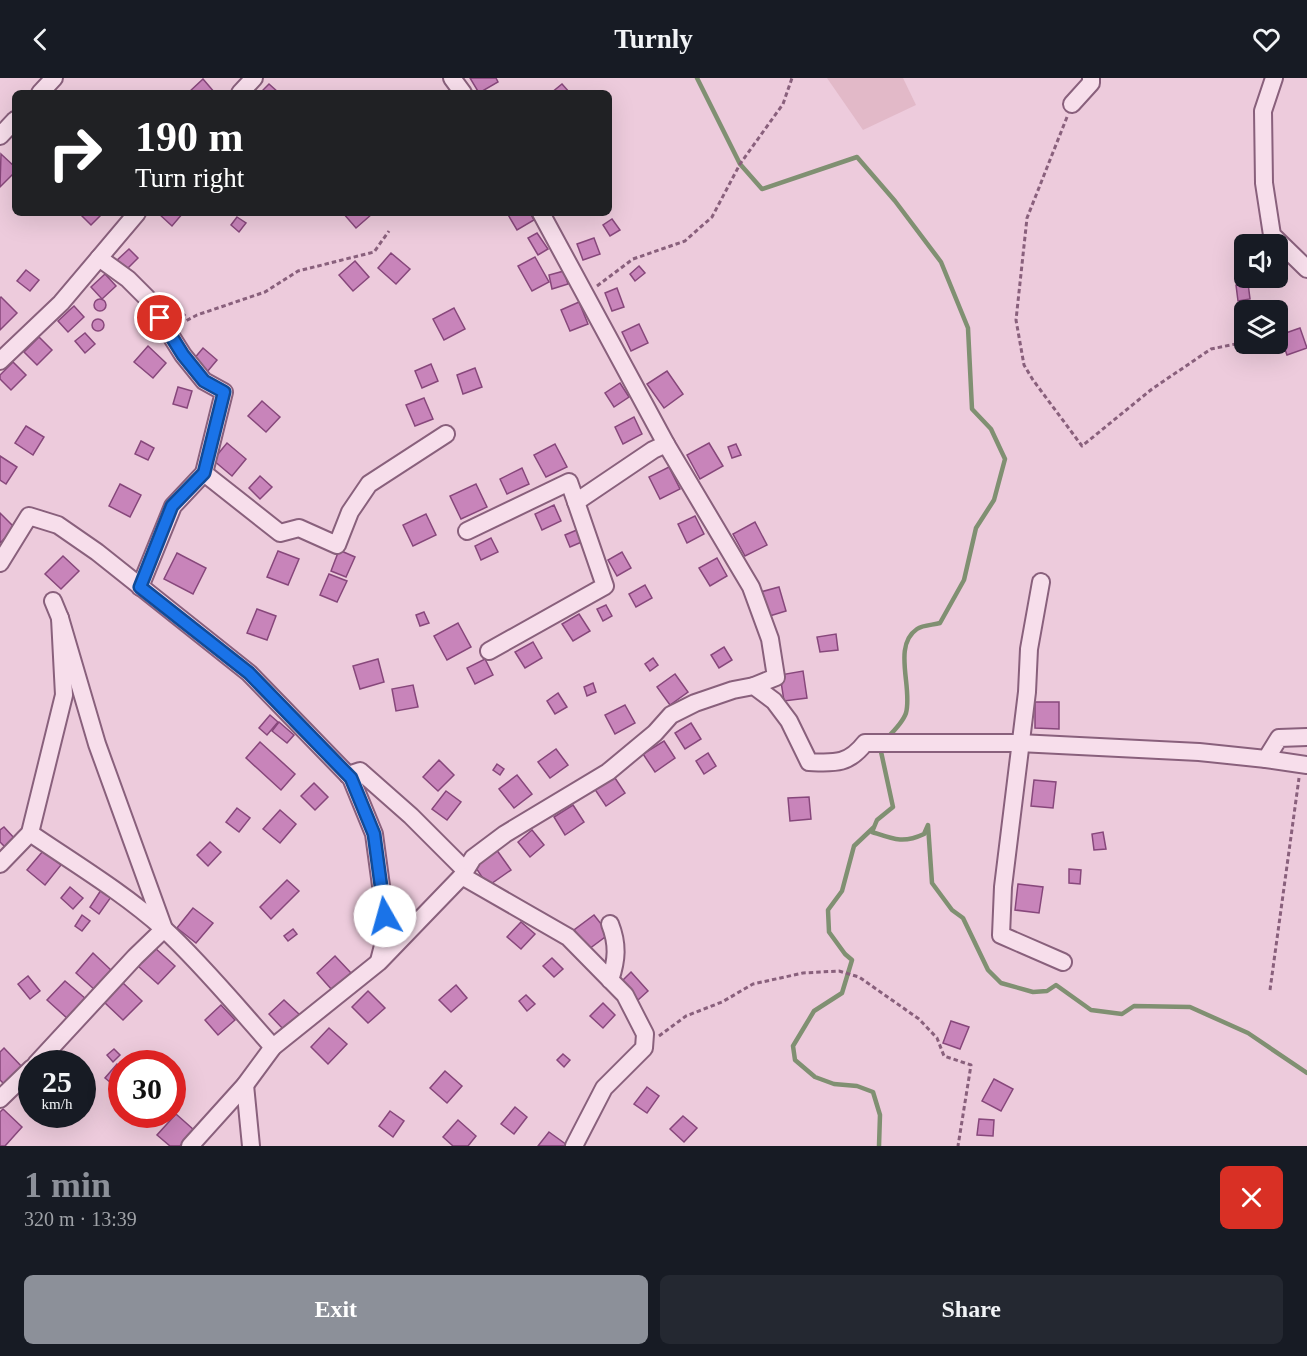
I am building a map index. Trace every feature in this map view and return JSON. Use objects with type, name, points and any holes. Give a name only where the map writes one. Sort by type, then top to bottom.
[{"type":"street","points":[[43,90],[54,78]]},
{"type":"street","points":[[243,90],[254,78]]},
{"type":"street","points":[[1072,104],[1091,83],[1091,78]]},
{"type":"street","points":[[1275,78],[1263,111],[1264,183],[1272,235],[1307,269]]},
{"type":"street","points":[[0,136],[12,123]]},
{"type":"street","points":[[0,361],[61,303],[134,216]]},
{"type":"street","points":[[190,1146],[245,1085],[273,1047],[379,962],[464,873],[473,858],[505,834],[608,772],[655,732],[671,715],[694,703],[754,686],[776,677],[770,639],[751,587],[666,444],[543,216]]},
{"type":"street","points":[[99,258],[128,279],[147,298],[168,332],[204,381],[224,392],[204,473],[172,506],[140,587]]},
{"type":"street","points":[[204,473],[280,532],[299,528],[337,545],[350,512],[369,484],[446,434]]},
{"type":"street","points":[[576,502],[652,450],[666,444]]},
{"type":"street","points":[[467,531],[569,482],[605,586],[489,651]]},
{"type":"street","points":[[0,563],[29,516],[58,525],[97,552],[249,673],[351,778],[374,834],[387,930],[379,962]]},
{"type":"street","points":[[1041,582],[1029,649],[1027,692],[1003,887],[1001,935],[1063,962]]},
{"type":"street","points":[[53,602],[60,618],[97,744],[164,929]]},
{"type":"street","points":[[0,864],[30,833],[64,695],[60,618]]},
{"type":"street","points":[[754,686],[774,701],[789,721],[809,762],[840,763],[857,753],[865,743],[1020,743],[1199,752],[1304,764]]},
{"type":"street","points":[[1266,759],[1279,738],[1307,737]]},
{"type":"street","points":[[348,775],[360,771],[411,816],[464,873],[568,938],[625,995],[645,1034],[644,1048],[604,1088],[574,1146]]},
{"type":"street","points":[[30,833],[164,929],[273,1047]]},
{"type":"street","points":[[610,924],[615,938],[616,961],[610,980]]},
{"type":"street","points":[[49,1050],[164,929]]},
{"type":"street","points":[[0,1099],[18,1082]]},
{"type":"street","points":[[245,1085],[251,1146]]},
{"type":"path","points":[[585,295],[633,259],[685,241],[712,217],[740,164],[783,104],[792,78]]},
{"type":"path","points":[[1072,104],[1027,218],[1016,320],[1024,365],[1033,380],[1082,446],[1152,389],[1211,349],[1234,344]]},
{"type":"path","points":[[168,332],[196,315],[266,292],[298,271],[374,252],[389,231]]},
{"type":"path","points":[[1270,990],[1304,764]]},
{"type":"path","points":[[644,1048],[686,1016],[722,1002],[753,984],[803,973],[839,971],[847,973],[859,977],[919,1019],[937,1038],[944,1056],[971,1065],[958,1146]]},
{"type":"shaded area","points":[[827,78],[903,78],[916,105],[863,130]]},
{"type":"building","points":[[470,78],[496,78],[498,82],[484,90],[477,90]]},
{"type":"building","points":[[203,79],[212,90],[191,90]]},
{"type":"building","points":[[269,84],[276,90],[263,90]]},
{"type":"building","points":[[562,84],[567,90],[555,90]]},
{"type":"building","points":[[1,154],[12,164],[12,175],[0,187]]},
{"type":"building","points":[[82,216],[100,216],[91,225]]},
{"type":"building","points":[[161,216],[180,216],[172,226]]},
{"type":"building","points":[[346,216],[370,216],[356,228]]},
{"type":"building","points":[[509,216],[532,216],[534,220],[517,230]]},
{"type":"building","points":[[237,217],[246,223],[239,232],[231,225]]},
{"type":"building","points":[[612,219],[620,230],[610,236],[603,225]]},
{"type":"building","points":[[537,233],[548,249],[538,255],[528,238]]},
{"type":"building","points":[[594,238],[600,254],[583,260],[577,244]]},
{"type":"building","points":[[129,249],[138,258],[125,271],[115,262]]},
{"type":"building","points":[[391,253],[410,269],[396,284],[378,268]]},
{"type":"building","points":[[535,257],[549,282],[532,291],[518,266]]},
{"type":"building","points":[[355,261],[369,277],[353,291],[339,275]]},
{"type":"building","points":[[639,266],[645,273],[635,281],[630,274]]},
{"type":"building","points":[[26,270],[39,280],[30,291],[17,281]]},
{"type":"building","points":[[564,271],[568,284],[552,289],[549,275]]},
{"type":"building","points":[[105,274],[116,286],[102,299],[91,287]]},
{"type":"building","points":[[617,288],[624,307],[612,311],[605,293]]},
{"type":"building","points":[[1236,288],[1249,288],[1250,299],[1238,300]]},
{"type":"building","points":[[169,297],[185,315],[174,325],[158,306]]},
{"type":"building","points":[[0,298],[17,313],[0,330]]},
{"type":"building","points":[[100,299],[106,305],[100,311],[94,305]]},
{"type":"building","points":[[579,302],[588,324],[570,331],[561,310]]},
{"type":"building","points":[[74,306],[84,317],[68,332],[58,321]]},
{"type":"building","points":[[454,308],[465,329],[444,340],[433,319]]},
{"type":"building","points":[[100,319],[103,320],[103,330],[96,331],[93,330],[92,323],[93,320]]},
{"type":"building","points":[[639,324],[648,343],[631,351],[622,332]]},
{"type":"building","points":[[1300,328],[1307,348],[1287,355],[1288,332]]},
{"type":"building","points":[[85,333],[95,344],[85,353],[75,341]]},
{"type":"building","points":[[39,337],[52,350],[37,365],[24,352]]},
{"type":"building","points":[[148,346],[166,363],[153,378],[134,362]]},
{"type":"building","points":[[203,348],[217,360],[207,372],[193,360]]},
{"type":"building","points":[[13,362],[26,375],[11,390],[0,379],[0,375]]},
{"type":"building","points":[[431,364],[438,381],[422,388],[415,371]]},
{"type":"building","points":[[475,368],[482,387],[463,394],[457,375]]},
{"type":"building","points":[[667,371],[683,394],[664,408],[647,384]]},
{"type":"building","points":[[620,383],[629,397],[614,407],[605,393]]},
{"type":"building","points":[[178,387],[192,391],[187,408],[173,404]]},
{"type":"building","points":[[424,398],[433,419],[415,426],[406,405]]},
{"type":"building","points":[[262,401],[280,417],[266,432],[248,416]]},
{"type":"building","points":[[634,417],[642,434],[623,444],[615,427]]},
{"type":"building","points":[[26,426],[44,437],[33,455],[15,443]]},
{"type":"building","points":[[141,441],[154,448],[148,460],[135,454]]},
{"type":"building","points":[[227,443],[246,459],[232,476],[213,460]]},
{"type":"building","points":[[709,443],[723,466],[700,479],[687,455]]},
{"type":"building","points":[[555,444],[567,467],[546,477],[534,455]]},
{"type":"building","points":[[736,444],[741,455],[732,458],[728,447]]},
{"type":"building","points":[[0,456],[17,467],[6,484],[0,480]]},
{"type":"building","points":[[669,467],[680,489],[660,499],[649,477]]},
{"type":"building","points":[[522,468],[529,484],[507,494],[500,479]]},
{"type":"building","points":[[260,476],[272,487],[260,499],[249,488]]},
{"type":"building","points":[[120,484],[141,495],[130,517],[109,506]]},
{"type":"building","points":[[476,484],[487,507],[461,519],[450,496]]},
{"type":"building","points":[[554,505],[561,521],[542,530],[535,514]]},
{"type":"building","points":[[0,513],[15,528],[0,543]]},
{"type":"building","points":[[426,514],[436,535],[413,546],[403,525]]},
{"type":"building","points":[[695,516],[704,534],[687,543],[678,524]]},
{"type":"building","points":[[755,522],[767,545],[745,556],[733,534]]},
{"type":"building","points":[[579,529],[584,541],[570,547],[565,535]]},
{"type":"building","points":[[491,538],[498,552],[481,560],[475,546]]},
{"type":"building","points":[[339,550],[355,557],[346,577],[331,571]]},
{"type":"building","points":[[278,551],[299,559],[288,585],[267,577]]},
{"type":"building","points":[[622,552],[631,568],[617,576],[608,560]]},
{"type":"building","points":[[177,553],[206,568],[193,594],[164,579]]},
{"type":"building","points":[[63,556],[79,571],[61,589],[45,574]]},
{"type":"building","points":[[717,558],[727,576],[710,586],[699,568]]},
{"type":"building","points":[[329,574],[347,581],[337,602],[320,595]]},
{"type":"building","points":[[645,585],[652,598],[636,607],[629,594]]},
{"type":"building","points":[[779,587],[786,611],[763,618],[757,593]]},
{"type":"building","points":[[606,605],[612,616],[603,621],[597,609]]},
{"type":"building","points":[[257,609],[276,616],[267,640],[247,633]]},
{"type":"building","points":[[424,612],[429,623],[420,626],[416,615]]},
{"type":"building","points":[[579,614],[590,631],[573,641],[562,624]]},
{"type":"building","points":[[458,623],[471,647],[447,660],[434,636]]},
{"type":"building","points":[[836,634],[838,650],[820,652],[817,637]]},
{"type":"building","points":[[533,642],[542,658],[525,668],[515,652]]},
{"type":"building","points":[[724,647],[732,660],[719,668],[711,655]]},
{"type":"building","points":[[653,658],[658,665],[650,671],[645,664]]},
{"type":"building","points":[[378,659],[384,682],[360,689],[353,666]]},
{"type":"building","points":[[485,659],[493,675],[475,684],[467,668]]},
{"type":"building","points":[[803,671],[807,698],[784,701],[780,675]]},
{"type":"building","points":[[675,674],[688,692],[670,705],[657,687]]},
{"type":"building","points":[[593,683],[596,692],[587,696],[584,687]]},
{"type":"building","points":[[413,685],[418,707],[396,711],[392,689]]},
{"type":"building","points":[[558,693],[567,707],[555,714],[547,701]]},
{"type":"building","points":[[1035,702],[1059,702],[1059,729],[1035,728]]},
{"type":"building","points":[[625,705],[635,723],[615,734],[605,715]]},
{"type":"building","points":[[270,715],[278,722],[267,735],[259,728]]},
{"type":"building","points":[[279,722],[294,735],[287,743],[272,731]]},
{"type":"building","points":[[691,723],[701,739],[685,749],[675,733]]},
{"type":"building","points":[[664,741],[675,758],[655,772],[643,754]]},
{"type":"building","points":[[260,742],[295,774],[281,790],[246,758]]},
{"type":"building","points":[[556,749],[568,765],[550,778],[538,762]]},
{"type":"building","points":[[708,753],[716,766],[704,774],[696,761]]},
{"type":"building","points":[[439,760],[454,775],[438,791],[423,777]]},
{"type":"building","points":[[497,764],[504,769],[500,775],[493,770]]},
{"type":"building","points":[[517,775],[532,794],[514,808],[499,789]]},
{"type":"building","points":[[613,775],[625,793],[606,806],[594,788]]},
{"type":"building","points":[[1034,780],[1056,782],[1053,808],[1031,806]]},
{"type":"building","points":[[314,783],[328,797],[315,810],[301,796]]},
{"type":"building","points":[[446,791],[461,802],[447,820],[432,809]]},
{"type":"building","points":[[809,797],[811,819],[790,821],[788,798]]},
{"type":"building","points":[[573,805],[584,822],[565,835],[554,817]]},
{"type":"building","points":[[237,808],[250,818],[239,832],[226,822]]},
{"type":"building","points":[[280,810],[296,824],[280,843],[263,829]]},
{"type":"building","points":[[4,827],[15,839],[6,848],[0,842],[0,830]]},
{"type":"building","points":[[532,830],[544,845],[530,857],[518,842]]},
{"type":"building","points":[[1103,832],[1106,849],[1094,850],[1092,834]]},
{"type":"building","points":[[210,842],[221,852],[208,866],[197,855]]},
{"type":"building","points":[[496,849],[511,870],[488,886],[474,865]]},
{"type":"building","points":[[43,851],[61,865],[45,885],[27,870]]},
{"type":"building","points":[[1069,869],[1081,870],[1080,884],[1069,883]]},
{"type":"building","points":[[287,880],[299,891],[271,919],[260,907]]},
{"type":"building","points":[[1018,884],[1043,887],[1039,913],[1015,910]]},
{"type":"building","points":[[70,887],[83,898],[73,909],[61,898]]},
{"type":"building","points":[[101,890],[111,897],[99,914],[90,907]]},
{"type":"building","points":[[193,908],[213,923],[196,943],[177,928]]},
{"type":"building","points":[[82,915],[90,921],[82,931],[75,926]]},
{"type":"building","points":[[594,915],[609,934],[589,949],[574,930]]},
{"type":"building","points":[[521,922],[535,934],[521,949],[507,937]]},
{"type":"building","points":[[293,929],[297,934],[288,941],[284,936]]},
{"type":"building","points":[[155,948],[175,966],[158,984],[138,966]]},
{"type":"building","points":[[93,953],[112,971],[95,990],[76,973]]},
{"type":"building","points":[[335,956],[351,973],[332,990],[317,973]]},
{"type":"building","points":[[552,958],[563,969],[554,977],[543,966]]},
{"type":"building","points":[[631,972],[648,991],[638,1000],[621,982]]},
{"type":"building","points":[[28,976],[40,991],[30,999],[18,984]]},
{"type":"building","points":[[65,981],[86,999],[68,1019],[47,1000]]},
{"type":"building","points":[[123,983],[142,1001],[123,1020],[104,1002]]},
{"type":"building","points":[[456,985],[467,998],[451,1012],[439,1000]]},
{"type":"building","points":[[368,991],[385,1008],[368,1023],[352,1007]]},
{"type":"building","points":[[526,995],[535,1004],[527,1011],[519,1001]]},
{"type":"building","points":[[284,1000],[300,1015],[284,1030],[269,1014]]},
{"type":"building","points":[[603,1003],[615,1015],[603,1028],[590,1016]]},
{"type":"building","points":[[221,1005],[235,1020],[218,1035],[205,1020]]},
{"type":"building","points":[[951,1021],[969,1027],[960,1049],[943,1043]]},
{"type":"building","points":[[329,1028],[347,1044],[328,1064],[311,1047]]},
{"type":"building","points":[[4,1048],[18,1063],[18,1073],[5,1085],[0,1080],[0,1052]]},
{"type":"building","points":[[563,1054],[570,1060],[564,1067],[557,1060]]},
{"type":"building","points":[[445,1071],[462,1086],[447,1103],[430,1088]]},
{"type":"building","points":[[994,1079],[1013,1089],[1001,1111],[982,1101]]},
{"type":"building","points":[[647,1087],[659,1096],[647,1113],[634,1104]]},
{"type":"building","points":[[515,1107],[527,1117],[514,1134],[501,1124]]},
{"type":"building","points":[[3,1109],[18,1123],[18,1128],[21,1128],[5,1146],[0,1146],[0,1112]]},
{"type":"building","points":[[390,1111],[404,1121],[393,1137],[379,1126]]},
{"type":"building","points":[[683,1116],[697,1128],[684,1142],[670,1129]]},
{"type":"building","points":[[979,1119],[994,1120],[993,1136],[977,1135]]},
{"type":"building","points":[[458,1120],[476,1136],[468,1146],[453,1146],[443,1137]]},
{"type":"building","points":[[186,1123],[194,1130],[180,1146],[170,1146],[157,1135],[163,1128],[186,1128]]},
{"type":"building","points":[[549,1132],[567,1145],[538,1146]]},
{"type":"waterway","points":[[697,78],[740,164],[762,189],[857,157],[895,201],[941,262],[968,328],[972,409],[991,429],[1005,459],[994,500],[976,528],[964,580],[940,623],[919,628],[910,636],[904,656],[906,713],[901,723],[887,738]]},
{"type":"waterway","points":[[880,747],[893,807],[877,820],[872,832],[904,840],[924,834],[928,825],[932,883],[952,910],[963,918],[988,970],[1001,983],[1033,992],[1047,991],[1056,985],[1091,1010],[1122,1014],[1134,1006],[1190,1007],[1248,1033],[1307,1073]]},
{"type":"waterway","points":[[873,828],[854,846],[842,891],[828,910],[829,932],[852,960],[842,993],[814,1011],[793,1046],[795,1060],[815,1077],[834,1084],[857,1086],[873,1092],[880,1115],[879,1146]]},
{"type":"route","points":[[160,318],[183,355],[204,381],[224,392],[204,473],[172,506],[140,587],[249,673],[351,778],[374,834],[385,916]]}]
